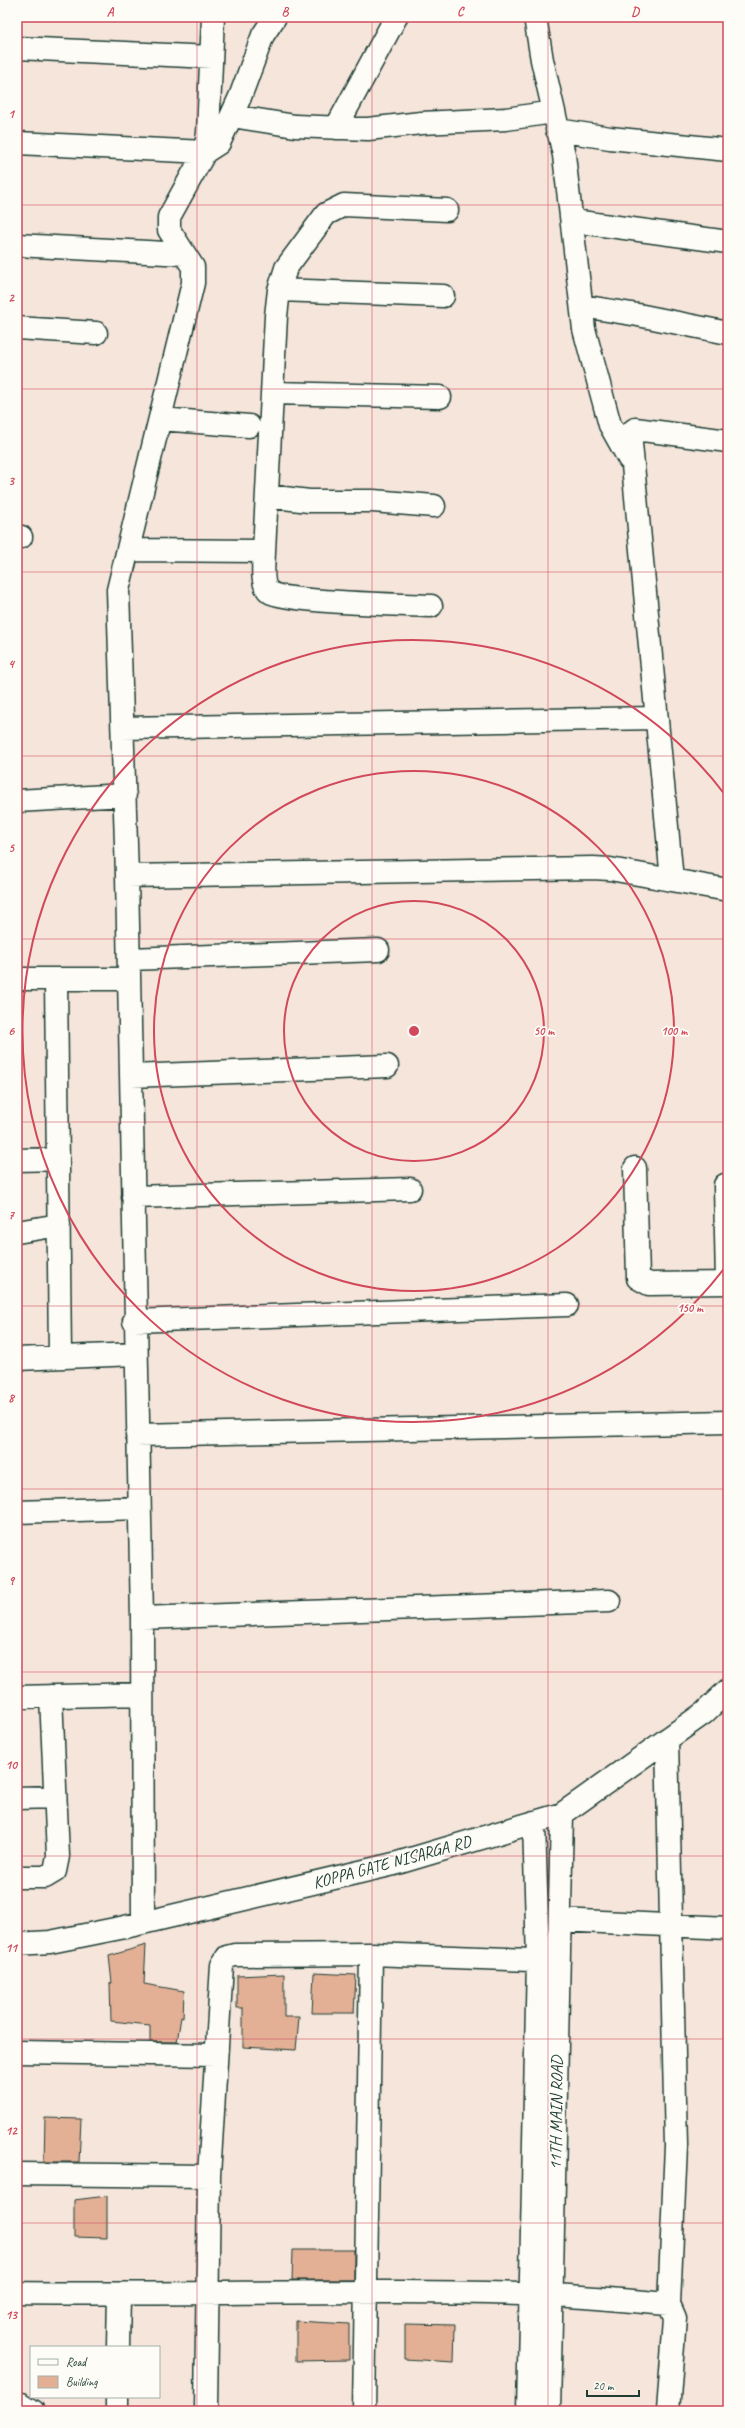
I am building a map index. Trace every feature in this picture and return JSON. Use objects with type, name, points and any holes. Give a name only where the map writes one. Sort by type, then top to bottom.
[{"type":"street","points":[[142,1923],[142,1618],[134,1321],[127,876],[118,590],[193,283],[193,267],[169,230],[169,216],[205,152],[213,17]]},
{"type":"street","points":[[17,143],[205,152],[219,143],[232,116],[263,35],[275,17]]},
{"type":"street","points":[[336,128],[396,17]]},
{"type":"street","points":[[535,17],[542,60],[564,155],[573,221],[584,329],[610,424],[632,464]]},
{"type":"street","points":[[17,48],[211,57]]},
{"type":"street","points":[[232,116],[296,126],[368,129],[421,123],[506,119],[555,121],[610,138],[728,150]]},
{"type":"street","points":[[431,606],[313,600],[282,596],[270,592],[265,585],[264,551],[276,316],[279,290],[286,268],[326,214],[344,205],[447,210]]},
{"type":"street","points":[[573,221],[728,242]]},
{"type":"street","points":[[17,245],[184,254]]},
{"type":"street","points":[[279,290],[443,296]]},
{"type":"street","points":[[582,306],[638,315],[728,333]]},
{"type":"street","points":[[17,328],[96,333]]},
{"type":"street","points":[[273,393],[440,397]]},
{"type":"street","points":[[160,419],[249,426]]},
{"type":"street","points":[[672,880],[630,433],[635,429],[728,441]]},
{"type":"street","points":[[267,496],[309,501],[373,501],[434,506]]},
{"type":"street","points":[[128,550],[264,551]]},
{"type":"street","points":[[123,728],[656,718]]},
{"type":"street","points":[[17,801],[125,795]]},
{"type":"street","points":[[127,876],[593,868],[610,869],[728,890]]},
{"type":"street","points":[[17,980],[56,979],[129,969],[378,950]]},
{"type":"street","points":[[56,979],[60,1357]]},
{"type":"street","points":[[131,1076],[388,1066]]},
{"type":"street","points":[[17,1160],[58,1159]]},
{"type":"street","points":[[635,1168],[638,1278],[649,1284],[727,1283],[725,1185]]},
{"type":"street","points":[[133,1196],[410,1189]]},
{"type":"street","points":[[17,1232],[59,1225]]},
{"type":"street","points":[[134,1321],[567,1305]]},
{"type":"street","points":[[17,1359],[135,1354]]},
{"type":"street","points":[[137,1435],[728,1422]]},
{"type":"street","points":[[17,1512],[139,1508]]},
{"type":"street","points":[[142,1618],[609,1601]]},
{"type":"street","name":"KOPPA GATE NISARGA RD","points":[[17,1944],[50,1942],[142,1923],[394,1864],[562,1814],[704,1713],[728,1690]]},
{"type":"street","points":[[17,1697],[142,1694]]},
{"type":"street","points":[[17,1877],[45,1877],[55,1871],[58,1856],[51,1696]]},
{"type":"street","points":[[667,1739],[676,2146],[669,2304],[675,2318],[668,2411]]},
{"type":"street","points":[[17,1798],[55,1797]]},
{"type":"street","name":"11TH MAIN ROAD","points":[[528,2411],[529,2295],[549,1961],[560,1920],[562,1814]]},
{"type":"street","name":"11TH MAIN ROAD","points":[[534,1822],[549,1961],[552,2295],[549,2411]]},
{"type":"street","points":[[560,1920],[728,1928]]},
{"type":"street","points":[[206,2411],[210,2176],[222,1964],[227,1957],[235,1954],[371,1954],[549,1961]]},
{"type":"street","points":[[364,2411],[371,1954]]},
{"type":"street","points":[[17,2052],[216,2055]]},
{"type":"street","points":[[17,2174],[210,2176]]},
{"type":"street","points":[[17,2293],[207,2295],[367,2292],[552,2295],[669,2304]]},
{"type":"street","points":[[118,2346],[119,2295]]},
{"type":"street","points":[[117,2398],[117,2411]]},
{"type":"street","points":[[17,2404],[22,2404],[33,2411]]},
{"type":"building","points":[[146,1945],[144,1984],[184,1991],[183,2018],[181,2017],[177,2042],[150,2042],[150,2025],[111,2021],[110,1983],[112,1983],[109,1956]]},
{"type":"building","points":[[314,1973],[356,1975],[354,2013],[312,2013]]},
{"type":"building","points":[[284,1974],[284,2017],[299,2017],[296,2050],[243,2047],[243,2008],[237,2008],[237,1976]]},
{"type":"building","points":[[45,2118],[81,2119],[79,2162],[44,2162]]},
{"type":"building","points":[[107,2196],[107,2238],[74,2237],[74,2200]]},
{"type":"building","points":[[293,2250],[354,2250],[354,2280],[292,2280]]},
{"type":"building","points":[[296,2321],[349,2324],[349,2360],[296,2361]]},
{"type":"building","points":[[405,2324],[455,2325],[454,2362],[405,2359]]}]
